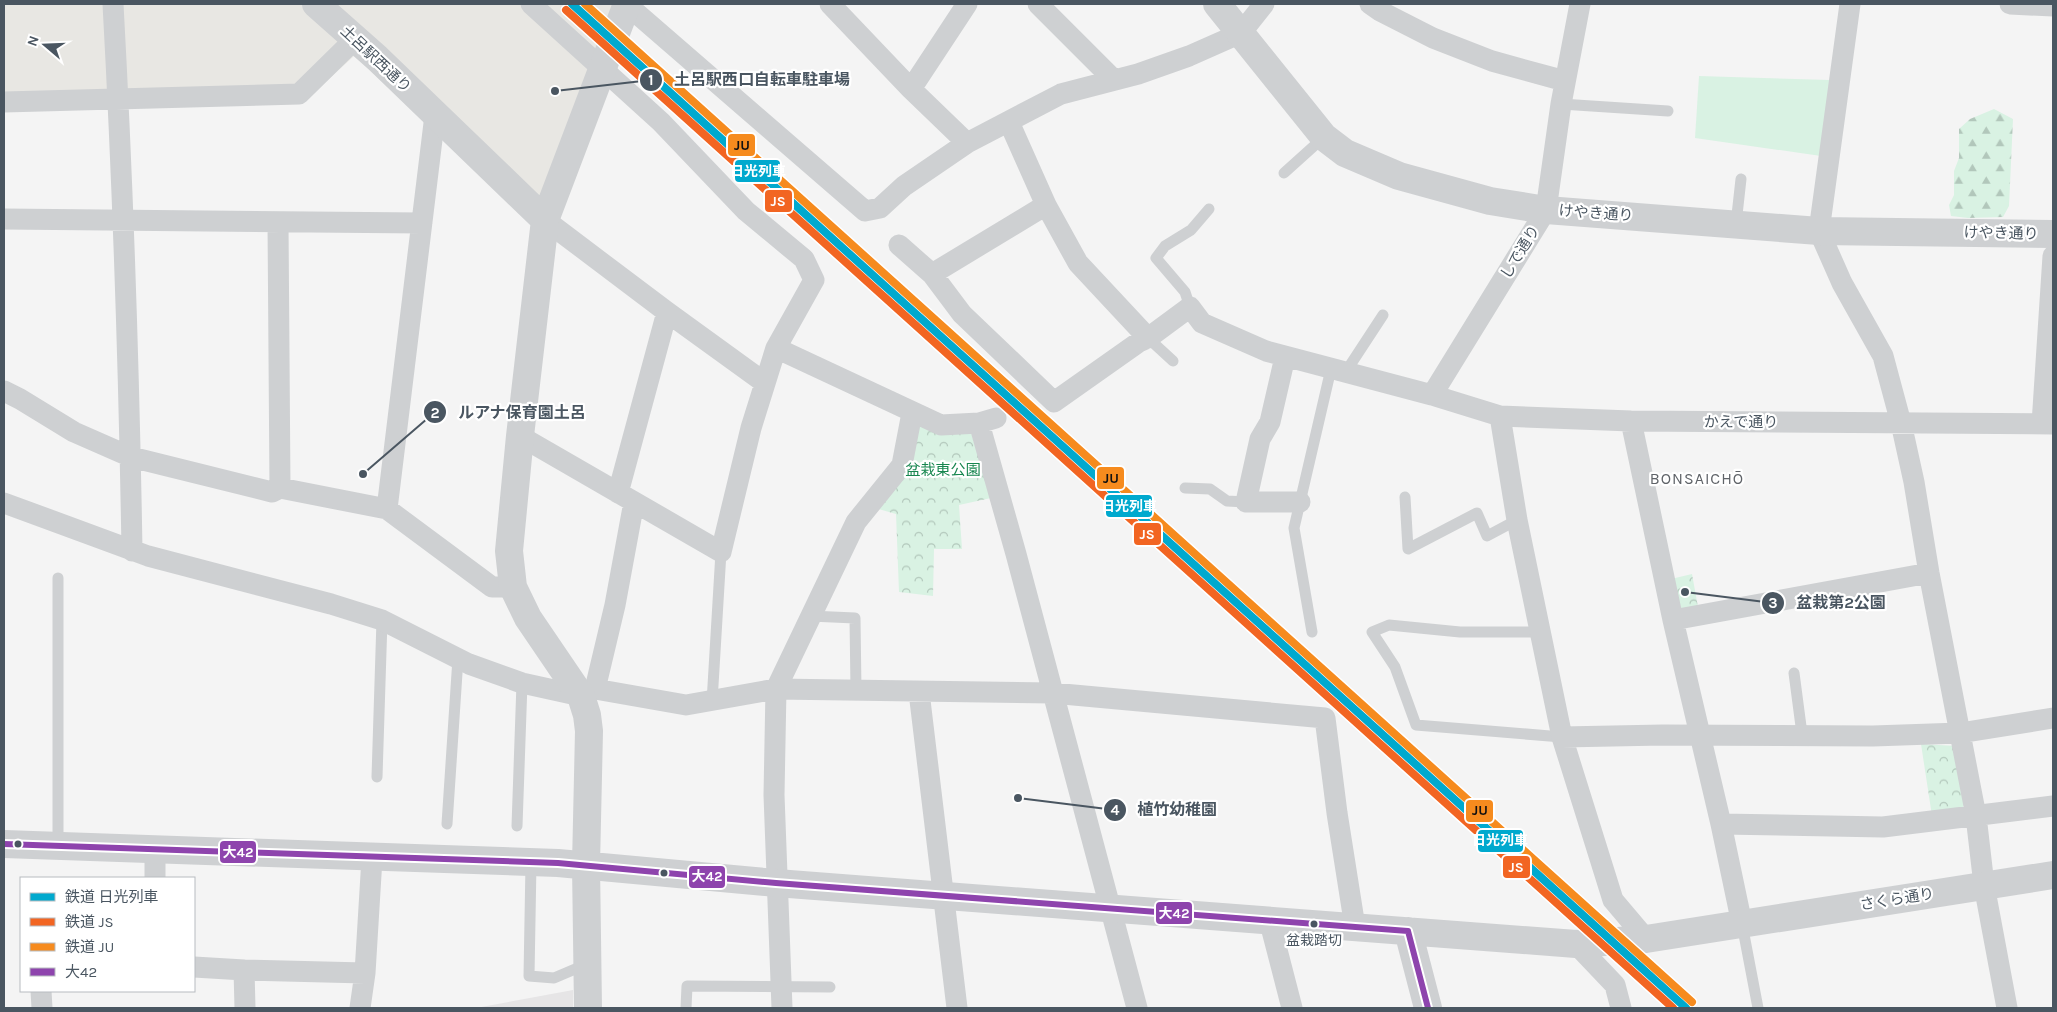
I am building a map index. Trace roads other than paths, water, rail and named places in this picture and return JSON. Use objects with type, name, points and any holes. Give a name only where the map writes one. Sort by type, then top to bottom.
[{"type":"street","points":[[113,4],[131,457],[132,551]]},
{"type":"street","name":"土呂駅西通り","points":[[316,4],[545,220]]},
{"type":"street","points":[[520,436],[721,552],[749,437],[776,348],[814,280],[804,260],[746,212],[661,122],[531,4]]},
{"type":"street","points":[[588,692],[528,618],[513,587],[509,552],[520,436],[545,220],[626,4],[865,211],[880,208],[904,186],[968,143],[1061,94],[1138,74],[1189,56],[1241,33],[1264,4]]},
{"type":"street","points":[[830,4],[911,89],[968,143]]},
{"type":"street","points":[[911,89],[967,4]]},
{"type":"street","name":"けやき通り","points":[[1217,4],[1324,136],[1345,153],[1398,176],[1490,201],[1546,210],[1819,231],[2053,234]]},
{"type":"street","points":[[1370,4],[1433,38],[1492,62],[1565,82]]},
{"type":"street","name":"しで通り","points":[[1432,395],[1546,210],[1565,82],[1580,4]]},
{"type":"street","points":[[1850,4],[1819,231],[1842,282],[1883,356],[1901,423],[1914,482],[1929,573],[1976,816],[1984,885],[2007,1008]]},
{"type":"street","points":[[2010,4],[2053,6]]},
{"type":"street","points":[[1049,8],[1114,80]]},
{"type":"street","points":[[4,102],[299,94],[355,39]]},
{"type":"street","points":[[387,509],[435,115]]},
{"type":"street","points":[[1009,122],[1046,205],[1078,263],[1148,338]]},
{"type":"street","points":[[932,274],[1046,205]]},
{"type":"street","points":[[4,219],[422,224]]},
{"type":"street","points":[[545,220],[765,383]]},
{"type":"street","points":[[278,222],[280,488]]},
{"type":"street","points":[[899,245],[932,274],[962,314],[1054,402],[1190,307]]},
{"type":"street","points":[[2048,424],[2053,256]]},
{"type":"street","name":"かえで通り","points":[[1190,307],[1202,323],[1266,351],[1432,395],[1500,416],[1631,421],[2048,424]]},
{"type":"street","points":[[588,1008],[586,865],[588,692],[615,605],[626,497],[667,312]]},
{"type":"street","points":[[776,348],[941,426],[987,420],[1016,554],[1137,1008]]},
{"type":"street","points":[[1285,357],[1270,422],[1260,439],[1246,502],[1300,502]]},
{"type":"street","points":[[4,391],[74,432],[131,457],[272,492],[280,488],[387,509],[492,588],[513,587]]},
{"type":"street","points":[[782,1008],[774,795],[776,689],[856,522],[902,465],[912,413]]},
{"type":"street","points":[[1500,416],[1518,520],[1562,737],[1613,900],[1646,939]]},
{"type":"street","points":[[1631,421],[1673,620],[1721,824],[1742,924]]},
{"type":"street","points":[[4,503],[132,551],[332,604],[382,620],[458,658],[522,683],[686,705],[712,702],[776,689],[1052,693],[1325,718],[1337,813],[1355,927]]},
{"type":"street","points":[[1673,620],[1929,573]]},
{"type":"street","points":[[919,692],[942,896],[957,1008]]},
{"type":"street","points":[[1562,737],[1802,734],[1873,736],[1960,733],[2053,718]]},
{"type":"street","points":[[1721,824],[1883,827],[2053,806]]},
{"type":"street","name":"さくら通り","points":[[4,844],[586,865],[776,883],[1110,909],[1269,919],[1576,944],[1646,939],[2053,875]]},
{"type":"street","points":[[154,877],[155,849]]},
{"type":"street","points":[[360,1008],[365,973],[372,858]]},
{"type":"street","points":[[1269,919],[1292,1008]]},
{"type":"street","points":[[1408,931],[1428,1008]]},
{"type":"street","points":[[1576,944],[1615,985],[1621,1008]]},
{"type":"street","points":[[195,968],[365,973]]},
{"type":"street","points":[[244,970],[245,1008]]},
{"type":"street","points":[[41,992],[42,1008]]},
{"type":"lane","points":[[1562,104],[1668,111]]},
{"type":"lane","points":[[1284,172],[1324,136]]},
{"type":"lane","points":[[1736,224],[1741,180]]},
{"type":"lane","points":[[1190,307],[1184,292],[1156,258],[1165,246],[1191,230],[1209,209]]},
{"type":"lane","points":[[1312,632],[1294,528],[1338,371],[1383,315]]},
{"type":"lane","points":[[1148,338],[1173,361]]},
{"type":"lane","points":[[1185,488],[1210,489],[1227,501],[1246,502]]},
{"type":"lane","points":[[1405,497],[1408,549],[1477,512],[1487,536],[1518,520]]},
{"type":"lane","points":[[712,702],[721,552]]},
{"type":"lane","points":[[58,578],[58,846]]},
{"type":"lane","points":[[810,616],[855,618],[856,690]]},
{"type":"lane","points":[[377,778],[382,620]]},
{"type":"lane","points":[[1540,632],[1460,632],[1389,625],[1372,632],[1395,666],[1416,725],[1562,737]]},
{"type":"lane","points":[[447,824],[458,658]]},
{"type":"lane","points":[[1794,673],[1802,734]]},
{"type":"lane","points":[[518,826],[522,683]]},
{"type":"lane","points":[[531,862],[529,976],[554,978],[587,964]]},
{"type":"lane","points":[[1742,924],[1758,1008]]},
{"type":"lane","points":[[686,1008],[687,986],[830,986]]},
{"type":"rail line","name":"日光列車","points":[[572,4],[1686,1008]]},
{"type":"rail line","name":"JU","points":[[585,4],[1692,1002]]},
{"type":"rail line","name":"JS","points":[[566,10],[1673,1008]]},
{"type":"place","name":"土呂駅西口自転車駐車場","points":[[555,91]]},
{"type":"place","name":"ルアナ保育園土呂","points":[[363,474]]},
{"type":"place","name":"盆栽第2公園","points":[[1685,592]]},
{"type":"place","name":"植竹幼稚園","points":[[1018,798]]},
{"type":"place","name":"盆栽踏切","points":[[1314,924]]},
{"type":"district","name":"BONSAICHŌ","points":[[1697,478]]},
{"type":"park label","name":"盆栽東公園","points":[[943,470]]}]
